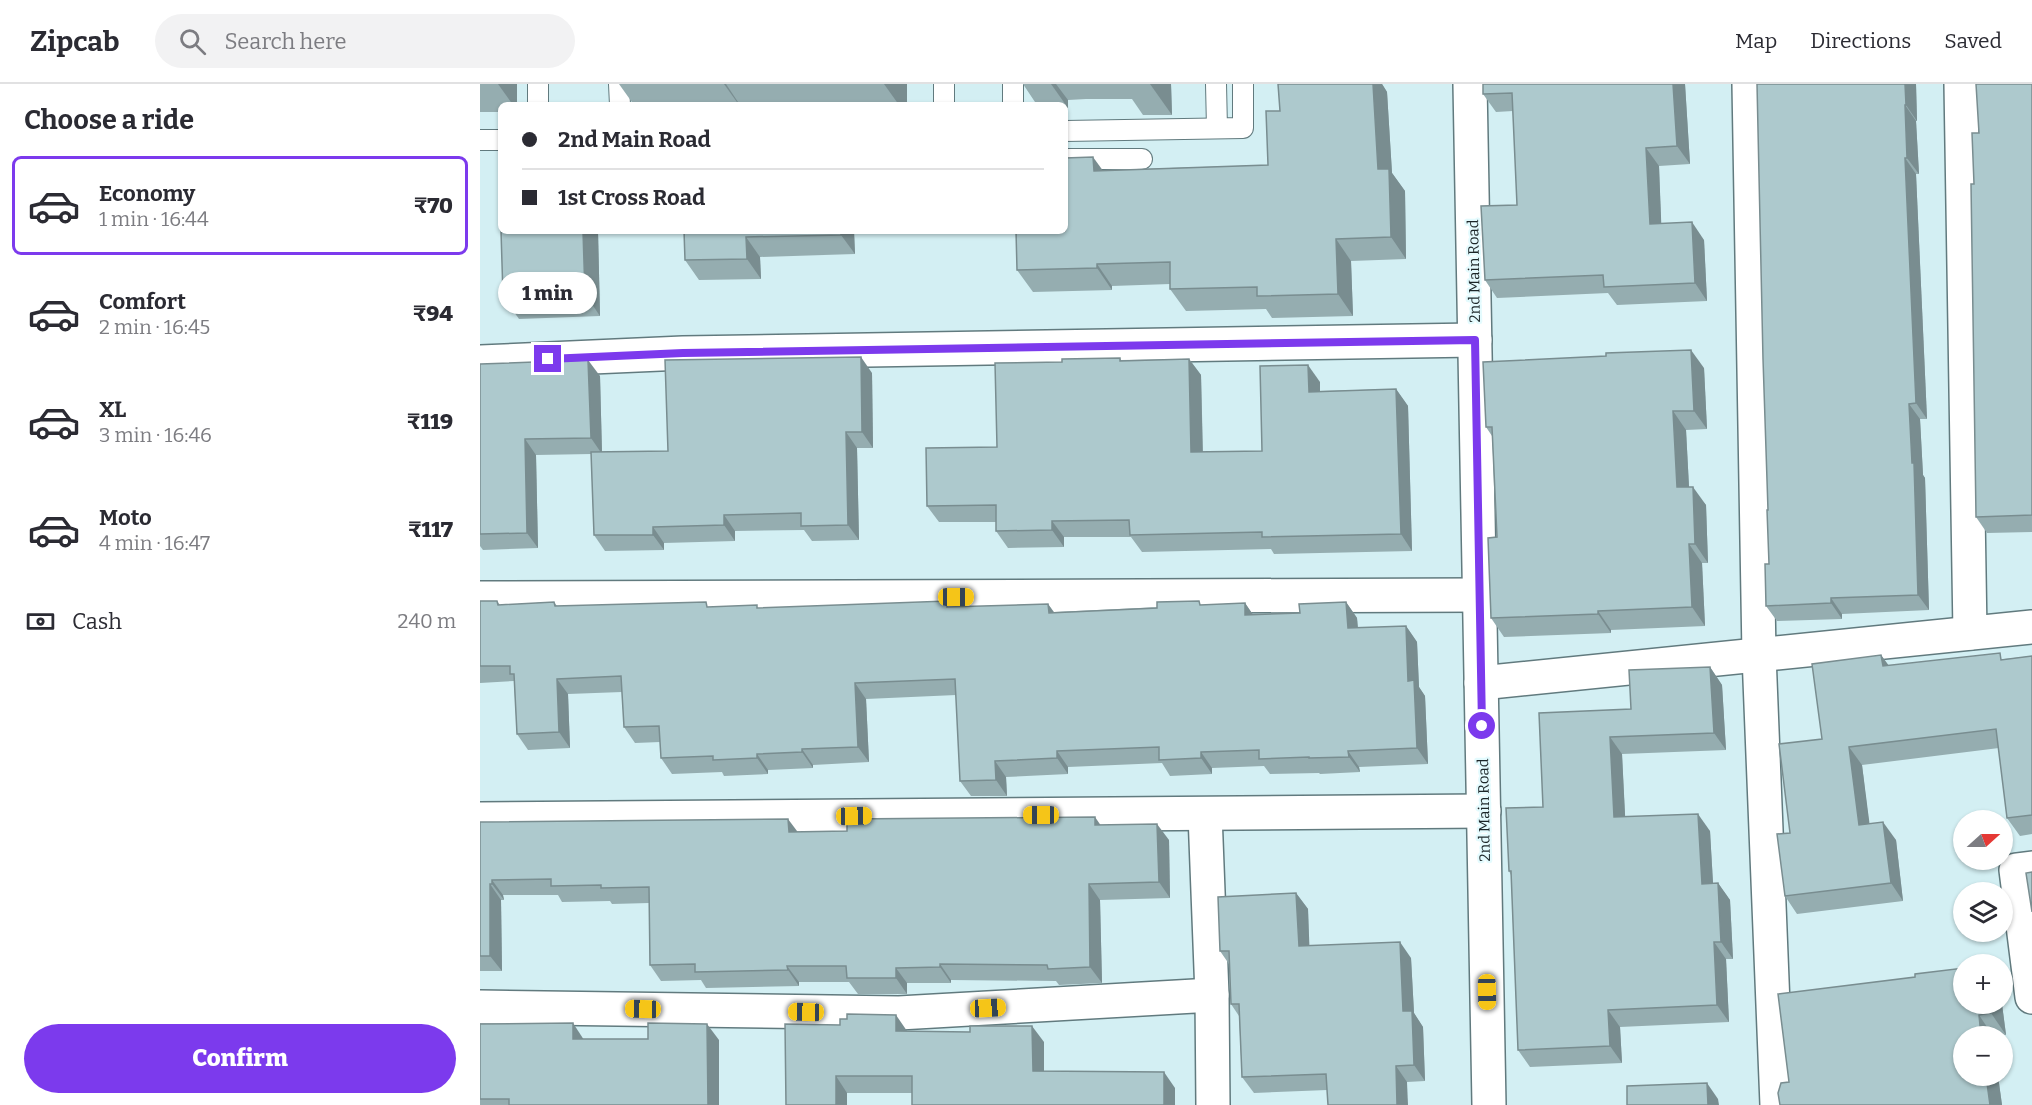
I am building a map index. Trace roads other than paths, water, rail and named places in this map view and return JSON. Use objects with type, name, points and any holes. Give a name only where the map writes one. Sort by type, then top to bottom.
[{"type":"street","name":"2nd Main Road","points":[[1470,84],[1489,1105]]},
{"type":"street","points":[[1749,84],[1759,655],[1777,1105]]},
{"type":"street","points":[[1961,84],[1970,633]]},
{"type":"street","points":[[480,362],[683,353],[1475,340]]},
{"type":"street","points":[[480,598],[1480,595]]},
{"type":"street","points":[[1481,683],[2032,627]]},
{"type":"street","points":[[480,819],[1484,812]]},
{"type":"street","points":[[1205,814],[1212,995],[1213,1105]]},
{"type":"street","points":[[2032,868],[2016,870],[2032,997]]},
{"type":"street","points":[[480,1007],[899,1013],[1212,995]]},
{"type":"lane","points":[[538,84],[538,102]]},
{"type":"lane","points":[[619,84],[620,102]]},
{"type":"lane","points":[[944,84],[944,102]]},
{"type":"lane","points":[[1013,84],[1013,102]]},
{"type":"lane","points":[[1215,84],[1217,128]]},
{"type":"lane","points":[[1068,130],[1243,128],[1243,84]]},
{"type":"lane","points":[[480,140],[498,140]]},
{"type":"lane","points":[[1068,159],[1142,159]]}]
